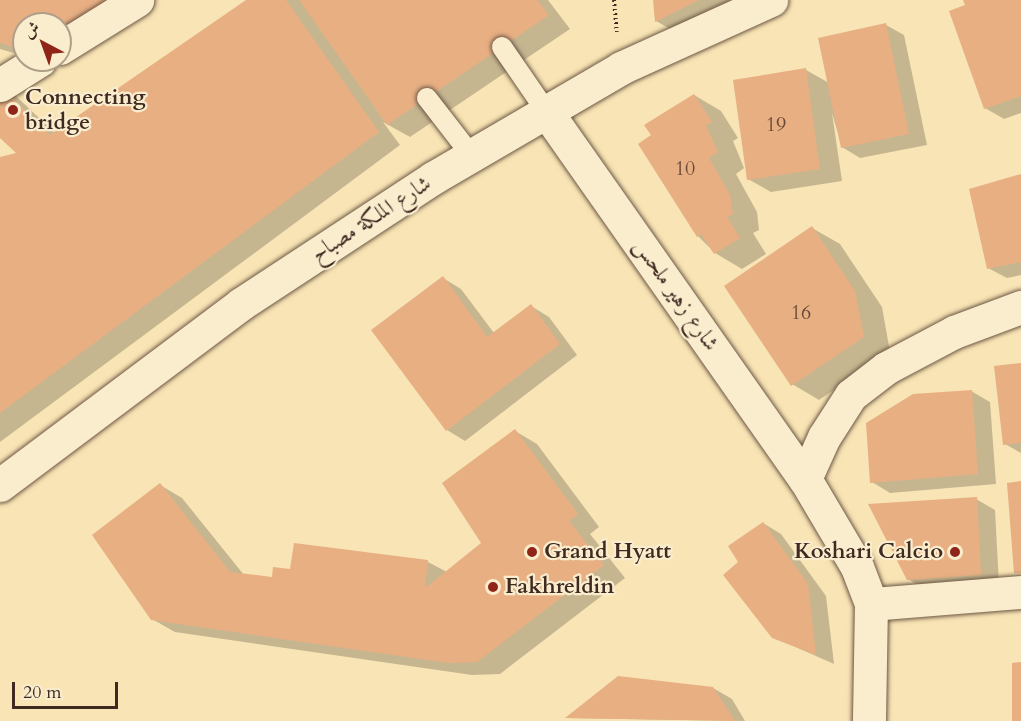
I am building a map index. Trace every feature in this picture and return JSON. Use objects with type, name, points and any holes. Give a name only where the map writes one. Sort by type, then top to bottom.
[{"type":"street","points":[[72,41],[137,0]]},
{"type":"street","name":"شارع الملكة مصباح","points":[[0,485],[241,304],[471,155],[621,68],[771,0]]},
{"type":"street","points":[[0,85],[21,72]]},
{"type":"street","name":"شارع زهير ملحس","points":[[546,111],[805,479],[857,567],[871,604]]},
{"type":"street","points":[[805,479],[824,437],[851,395],[886,368],[954,332],[1021,307]]},
{"type":"street","points":[[869,721],[871,604],[1021,592]]},
{"type":"lane","points":[[502,47],[546,111]]},
{"type":"lane","points":[[427,98],[471,155]]},
{"type":"building","points":[[0,0],[109,0],[72,24],[72,12],[12,12],[12,46],[0,43]]},
{"type":"building","points":[[246,0],[286,0],[379,132],[0,413],[0,157],[16,153],[0,138],[0,86],[50,135]]},
{"type":"building","points":[[299,0],[537,0],[549,15],[387,125]]},
{"type":"building","points":[[653,0],[699,0],[655,22]]},
{"type":"building","points":[[963,0],[1021,0],[1021,96],[984,109],[949,11],[965,5]]},
{"type":"building","points":[[886,23],[909,134],[841,148],[818,38]]},
{"type":"building","points":[[806,68],[820,169],[747,180],[733,80]]},
{"type":"building","points":[[694,94],[712,122],[706,125],[718,152],[709,158],[730,195],[733,214],[727,217],[740,238],[714,254],[701,234],[697,237],[638,144],[651,135],[644,125]]},
{"type":"building","points":[[1021,174],[1021,262],[987,269],[969,189]]},
{"type":"building","points":[[812,226],[855,291],[864,337],[791,386],[724,286]]},
{"type":"building","points":[[443,276],[487,337],[531,304],[560,344],[446,431],[371,330]]},
{"type":"building","points":[[1021,363],[1021,443],[1003,445],[994,366]]},
{"type":"building","points":[[972,390],[978,474],[870,483],[866,423],[913,394]]},
{"type":"building","name":"Grand Hyatt","points":[[515,429],[578,514],[569,521],[604,565],[477,662],[448,663],[151,620],[92,535],[160,483],[230,572],[272,577],[273,567],[290,569],[294,543],[428,560],[425,588],[481,543],[442,483]]},
{"type":"building","points":[[1021,481],[1021,573],[1014,573],[1007,483]]},
{"type":"building","points":[[977,497],[981,575],[907,580],[868,504]]},
{"type":"building","points":[[763,522],[808,584],[816,655],[772,638],[723,575],[738,562],[728,546]]},
{"type":"building","points":[[1021,662],[1021,721],[1012,721],[1012,663]]},
{"type":"building","points":[[618,676],[713,687],[735,721],[565,718]]},
{"type":"place","name":"Connecting bridge","points":[[13,110]]},
{"type":"place","name":"Grand Hyatt","points":[[532,552]]},
{"type":"place","name":"Koshari Calcio","points":[[955,552]]},
{"type":"place","name":"Fakhreldin","points":[[493,587]]}]
